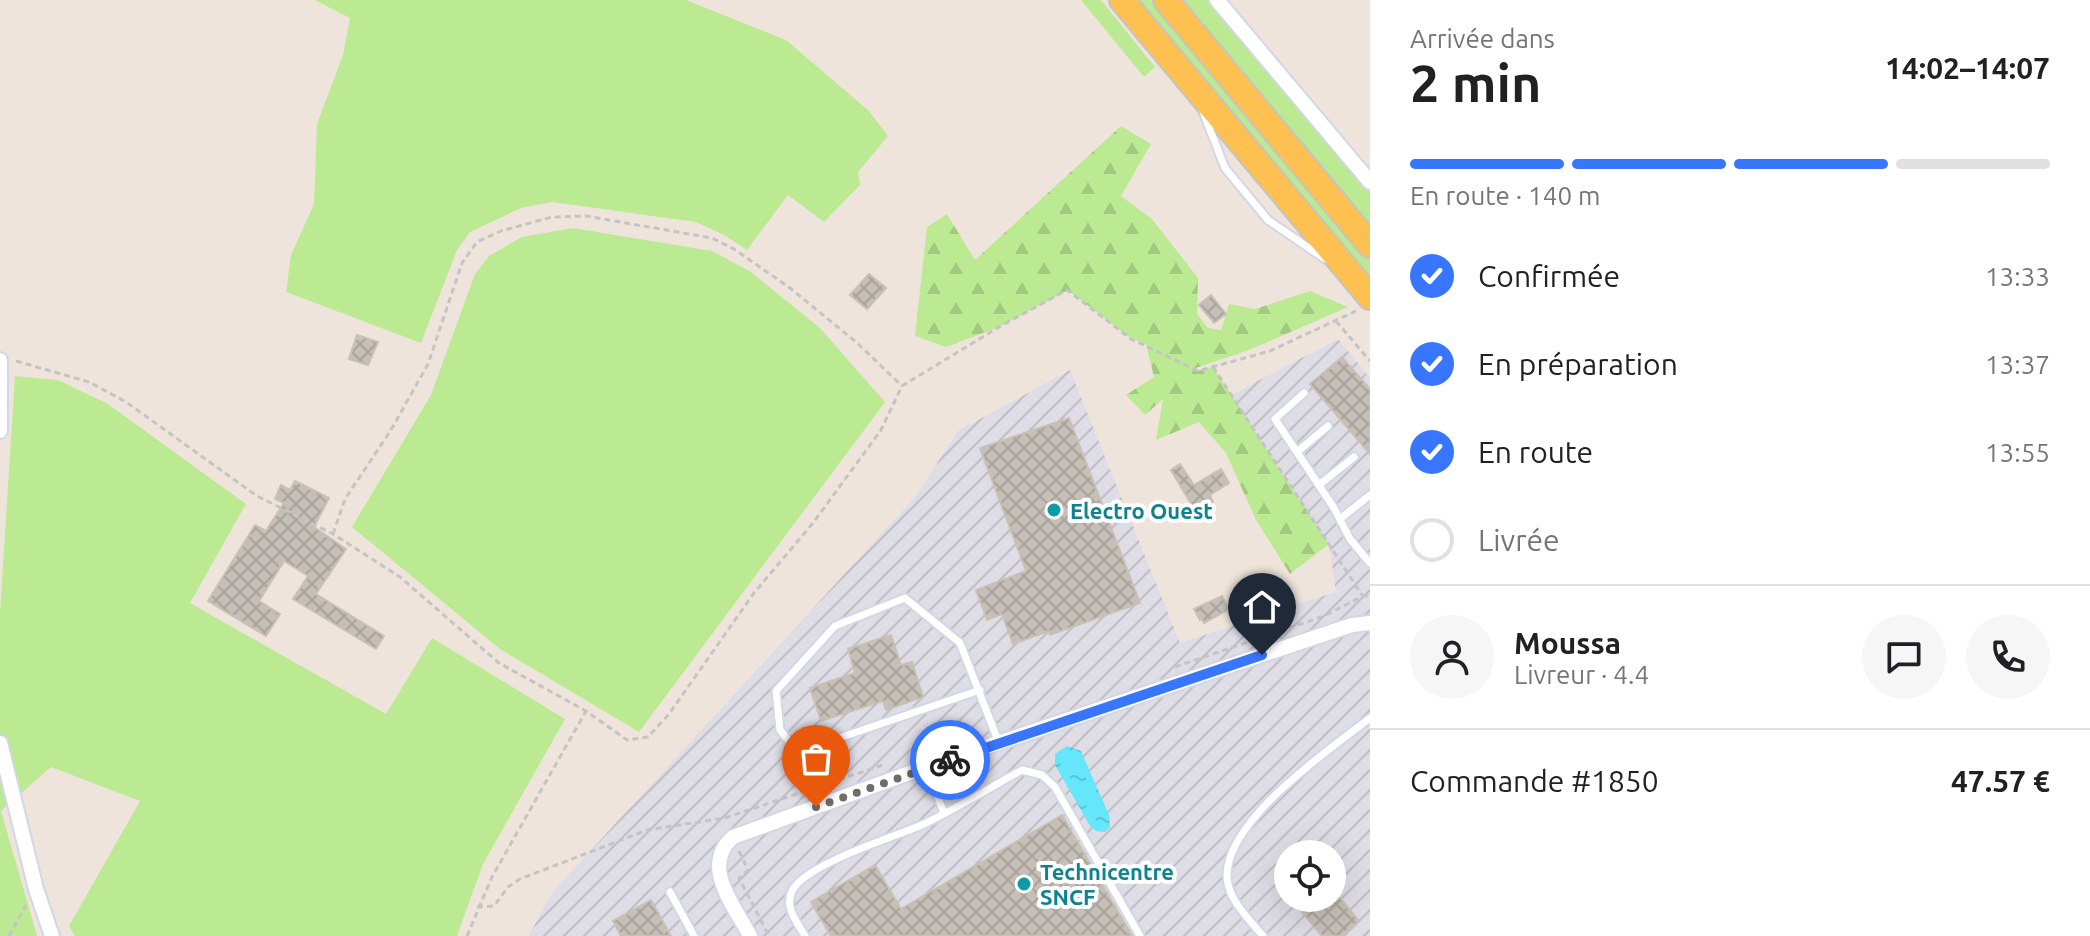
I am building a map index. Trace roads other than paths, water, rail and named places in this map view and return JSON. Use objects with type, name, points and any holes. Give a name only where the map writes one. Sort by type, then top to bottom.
[{"type":"main road","points":[[1122,0],[1364,299]]},
{"type":"main road","points":[[1166,0],[1370,245]]},
{"type":"street","points":[[1217,0],[1370,182]]},
{"type":"street","points":[[0,431],[7,360]]},
{"type":"street","points":[[750,936],[719,877],[718,861],[727,842],[926,767],[1352,625],[1370,623]]},
{"type":"street","points":[[0,743],[36,889],[52,936]]},
{"type":"lane","points":[[1304,393],[1275,419],[1350,539],[1370,563]]},
{"type":"lane","points":[[1297,452],[1328,426]]},
{"type":"lane","points":[[1319,485],[1354,457]]},
{"type":"lane","points":[[1340,519],[1370,495]]},
{"type":"lane","points":[[980,690],[798,752],[780,730],[776,691],[835,626],[905,598],[960,643],[980,690],[999,743]]},
{"type":"lane","points":[[1263,936],[1231,896],[1227,874],[1233,850],[1245,828],[1291,780],[1370,718]]},
{"type":"lane","points":[[926,767],[944,813]]},
{"type":"lane","points":[[805,936],[788,902],[792,889],[803,878],[874,842],[923,825],[1022,770],[1042,775],[1055,787],[1140,936]]},
{"type":"lane","points":[[670,892],[694,936]]},
{"type":"water","points":[[1067,746],[1081,751],[1109,815],[1110,827],[1105,832],[1096,831],[1090,826],[1055,765],[1055,754]]},
{"type":"place","name":"Electro Ouest","points":[[1054,510]]},
{"type":"place","name":"Technicentre SNCF","points":[[1024,884]]}]
